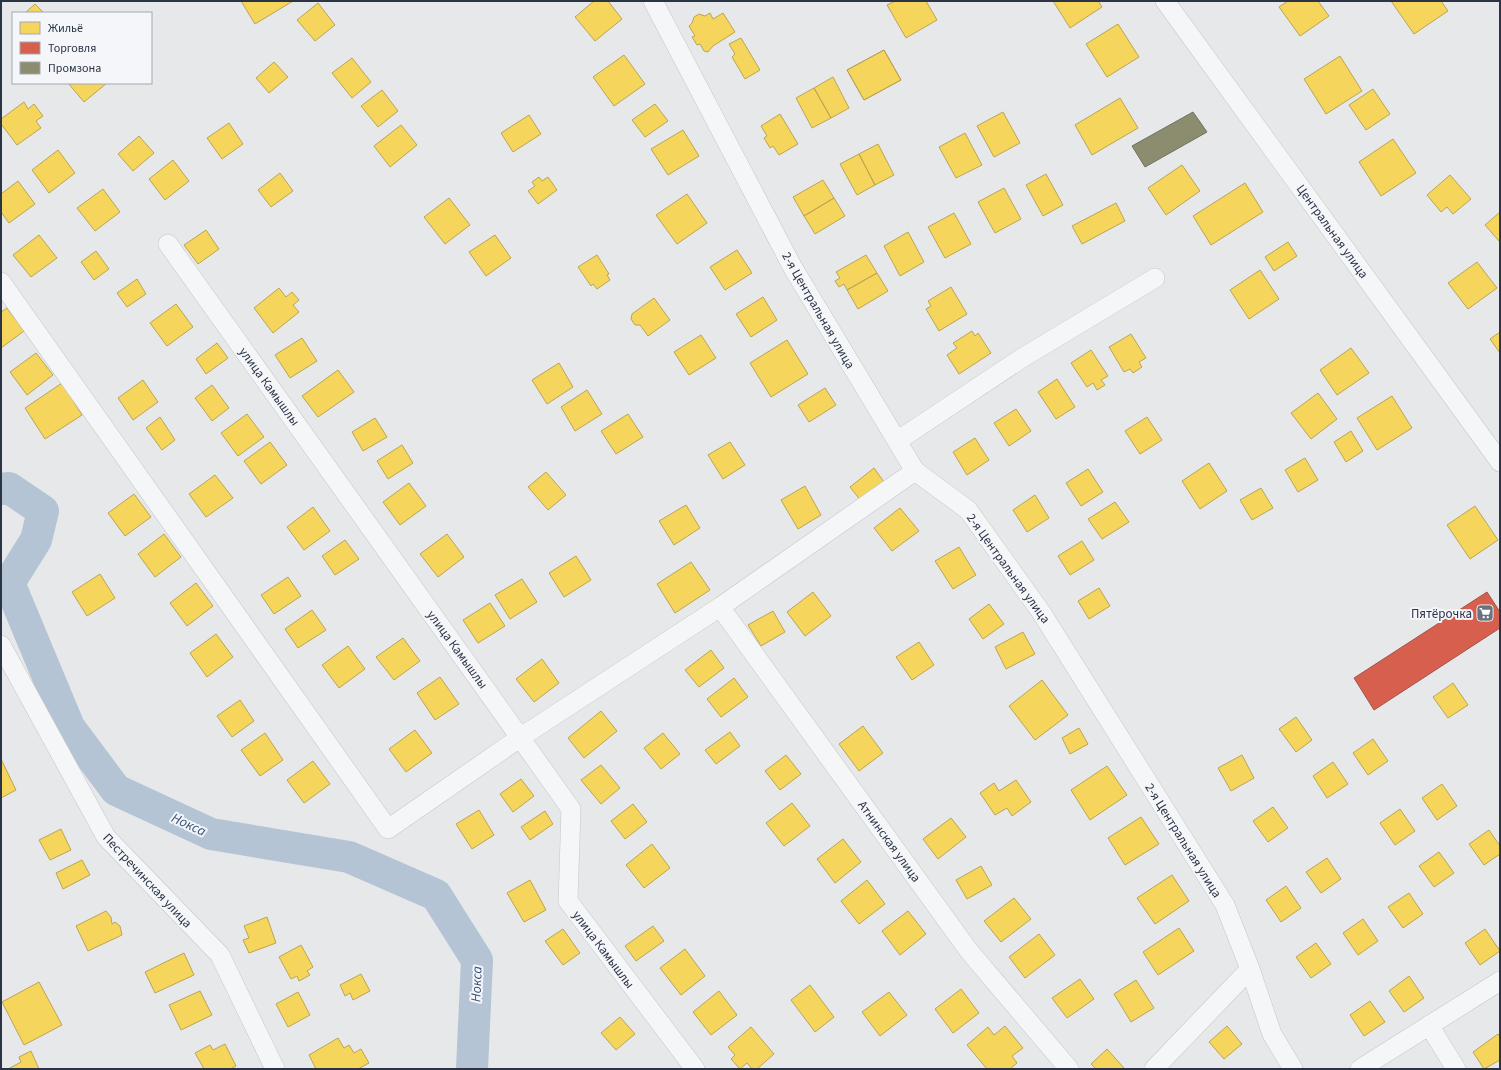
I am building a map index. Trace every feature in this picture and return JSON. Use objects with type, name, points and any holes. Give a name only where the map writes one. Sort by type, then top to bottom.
[{"type":"street","name":"2-я Центральная улица","points":[[653,1],[793,268],[915,471],[968,510],[1041,612],[1225,905],[1250,969],[1272,1034],[1293,1069]]},
{"type":"street","name":"Центральная улица","points":[[1165,1],[1500,462]]},
{"type":"street","name":"улица Камышлы","points":[[168,244],[571,809],[568,901],[695,1069]]},
{"type":"street","points":[[897,441],[1022,358],[1155,278]]},
{"type":"street","points":[[1,282],[388,829],[521,737],[720,607],[915,471]]},
{"type":"street","name":"Атнинская улица","points":[[720,607],[969,951],[1068,1069]]},
{"type":"street","name":"Пестречинская улица","points":[[1,645],[106,838],[220,955],[275,1069]]},
{"type":"street","points":[[1154,1069],[1250,969]]},
{"type":"street","points":[[1360,1069],[1500,981]]},
{"type":"street","points":[[1429,1025],[1456,1069]]},
{"type":"building: Жильё","points":[[241,1],[293,1],[255,24]]},
{"type":"building: Жильё","points":[[594,1],[608,1],[622,19],[595,41],[575,17]]},
{"type":"building: Жильё","points":[[895,1],[926,1],[937,20],[906,38],[887,5]]},
{"type":"building: Жильё","points":[[1053,1],[1098,1],[1102,7],[1070,28]]},
{"type":"building: Жильё","points":[[1288,1],[1318,1],[1329,16],[1300,36],[1279,7]]},
{"type":"building: Жильё","points":[[1391,1],[1441,1],[1448,11],[1414,34]]},
{"type":"building: Жильё","points":[[318,3],[335,25],[315,41],[297,20]]},
{"type":"building: Жильё","points":[[35,4],[43,12],[26,12]]},
{"type":"building: Жильё","points":[[710,13],[713,19],[723,13],[735,32],[713,46],[708,52],[704,51],[700,44],[697,45],[692,37],[695,36],[689,26],[694,17],[699,14],[705,16]]},
{"type":"building: Жильё","points":[[1118,24],[1139,57],[1107,77],[1086,44]]},
{"type":"building: Жильё","points":[[741,38],[760,70],[745,79],[732,57],[735,54],[729,44]]},
{"type":"building: Жильё","points":[[884,50],[901,80],[864,100],[847,70]]},
{"type":"building: Жильё","points":[[884,50],[901,80],[864,100],[847,70]]},
{"type":"building: Жильё","points":[[624,55],[645,84],[614,106],[593,77]]},
{"type":"building: Жильё","points":[[1340,56],[1362,91],[1326,114],[1304,79]]},
{"type":"building: Жильё","points":[[352,58],[371,82],[352,98],[332,73]]},
{"type":"building: Жильё","points":[[274,62],[288,77],[269,93],[256,78]]},
{"type":"building: Жильё","points":[[833,77],[849,108],[831,118],[814,88]]},
{"type":"building: Жильё","points":[[69,84],[106,84],[84,102]]},
{"type":"building: Жильё","points":[[814,88],[831,118],[812,128],[796,98]]},
{"type":"building: Жильё","points":[[1373,89],[1390,114],[1366,130],[1349,105]]},
{"type":"building: Жильё","points":[[382,90],[398,111],[378,127],[361,106]]},
{"type":"building: Жильё","points":[[1120,98],[1138,128],[1092,155],[1075,125]]},
{"type":"building: Жильё","points":[[24,102],[28,109],[34,104],[43,116],[36,121],[41,128],[17,145],[1,124],[1,119]]},
{"type":"building: Жильё","points":[[655,104],[668,121],[645,137],[632,120]]},
{"type":"building: Жильё","points":[[1003,112],[1020,143],[994,157],[977,126]]},
{"type":"building: Жильё","points":[[780,114],[798,144],[779,155],[773,146],[770,148],[764,138],[767,136],[761,126]]},
{"type":"building: Жильё","points":[[529,115],[541,134],[513,152],[501,133]]},
{"type":"building: Жильё","points":[[229,123],[243,144],[222,159],[207,138]]},
{"type":"building: Жильё","points":[[401,125],[417,145],[390,167],[374,146]]},
{"type":"building: Жильё","points":[[683,130],[699,156],[668,175],[651,149]]},
{"type":"building: Жильё","points":[[965,133],[982,165],[956,178],[939,147]]},
{"type":"building: Жильё","points":[[139,136],[154,153],[133,171],[118,154]]},
{"type":"building: Жильё","points":[[1393,139],[1416,173],[1381,196],[1359,162]]},
{"type":"building: Жильё","points":[[878,144],[894,175],[875,185],[859,154]]},
{"type":"building: Жильё","points":[[58,150],[75,173],[49,193],[32,170]]},
{"type":"building: Жильё","points":[[859,154],[875,185],[857,195],[840,164]]},
{"type":"building: Жильё","points":[[173,160],[189,181],[165,200],[149,179]]},
{"type":"building: Жильё","points":[[1182,165],[1200,191],[1166,215],[1148,188]]},
{"type":"building: Жильё","points":[[280,173],[293,191],[271,207],[258,190]]},
{"type":"building: Жильё","points":[[1046,174],[1063,205],[1043,216],[1026,185]]},
{"type":"building: Жильё","points":[[1450,175],[1471,199],[1453,214],[1447,207],[1441,212],[1427,195]]},
{"type":"building: Жильё","points":[[539,177],[542,181],[548,177],[557,190],[538,204],[528,191],[535,186],[532,182]]},
{"type":"building: Жильё","points":[[823,180],[834,198],[804,216],[793,197]]},
{"type":"building: Жильё","points":[[18,181],[35,204],[9,223],[1,212],[1,194]]},
{"type":"building: Жильё","points":[[1245,183],[1263,212],[1211,245],[1193,216]]},
{"type":"building: Жильё","points":[[1004,188],[1021,219],[995,233],[978,202]]},
{"type":"building: Жильё","points":[[103,189],[120,212],[95,231],[77,208]]},
{"type":"building: Жильё","points":[[687,194],[707,223],[677,244],[656,215]]},
{"type":"building: Жильё","points":[[449,198],[470,225],[445,244],[424,217]]},
{"type":"building: Жильё","points":[[834,198],[845,216],[815,234],[804,216]]},
{"type":"building: Жильё","points":[[1116,203],[1125,221],[1082,244],[1072,226]]},
{"type":"building: Жильё","points":[[1500,212],[1500,240],[1499,241],[1485,225]]},
{"type":"building: Жильё","points":[[954,213],[971,244],[945,258],[928,227]]},
{"type":"building: Жильё","points":[[206,230],[219,249],[198,264],[184,245]]},
{"type":"building: Жильё","points":[[908,232],[924,262],[900,276],[884,246]]},
{"type":"building: Жильё","points":[[39,235],[57,258],[31,277],[13,255]]},
{"type":"building: Жильё","points":[[495,235],[511,258],[486,276],[469,252]]},
{"type":"building: Жильё","points":[[1288,242],[1297,256],[1274,271],[1265,257]]},
{"type":"building: Жильё","points":[[737,250],[752,273],[725,290],[710,267]]},
{"type":"building: Жильё","points":[[96,251],[109,269],[94,280],[81,262]]},
{"type":"building: Жильё","points":[[597,255],[609,274],[607,275],[610,280],[597,289],[593,284],[591,286],[578,267]]},
{"type":"building: Жильё","points":[[866,255],[877,273],[847,290],[844,284],[839,287],[835,281],[840,278],[836,272]]},
{"type":"building: Жильё","points":[[1477,262],[1497,288],[1468,309],[1448,283]]},
{"type":"building: Жильё","points":[[1260,270],[1279,299],[1249,319],[1230,290]]},
{"type":"building: Жильё","points":[[877,273],[888,291],[858,309],[847,290]]},
{"type":"building: Жильё","points":[[137,279],[146,294],[127,307],[117,293]]},
{"type":"building: Жильё","points":[[951,287],[967,314],[939,331],[926,309],[931,306],[928,301]]},
{"type":"building: Жильё","points":[[279,288],[286,297],[292,292],[299,300],[293,305],[299,312],[273,333],[254,308]]},
{"type":"building: Жильё","points":[[763,297],[777,320],[751,337],[736,314]]},
{"type":"building: Жильё","points":[[654,298],[670,320],[648,336],[640,325],[635,325],[631,319],[632,314]]},
{"type":"building: Жильё","points":[[176,304],[193,327],[167,346],[150,323]]},
{"type":"building: Жильё","points":[[7,308],[24,331],[1,348],[1,312]]},
{"type":"building: Жильё","points":[[972,331],[975,336],[978,333],[991,353],[959,374],[947,355],[957,348],[953,343]]},
{"type":"building: Жильё","points":[[1500,332],[1500,353],[1490,339]]},
{"type":"building: Жильё","points":[[1131,334],[1146,358],[1139,362],[1142,367],[1133,373],[1130,369],[1124,372],[1109,347]]},
{"type":"building: Жильё","points":[[701,335],[716,358],[689,375],[674,352]]},
{"type":"building: Жильё","points":[[302,338],[317,361],[290,378],[275,355]]},
{"type":"building: Жильё","points":[[787,340],[808,374],[771,397],[750,363]]},
{"type":"building: Жильё","points":[[217,343],[228,358],[206,374],[196,359]]},
{"type":"building: Жильё","points":[[1351,348],[1369,373],[1337,395],[1320,370]]},
{"type":"building: Жильё","points":[[1091,350],[1108,376],[1101,380],[1105,385],[1097,390],[1093,383],[1087,387],[1071,363]]},
{"type":"building: Жильё","points":[[36,353],[53,375],[27,395],[10,372]]},
{"type":"building: Жильё","points":[[559,363],[573,387],[547,404],[532,380]]},
{"type":"building: Жильё","points":[[338,370],[354,392],[318,417],[302,396]]},
{"type":"building: Жильё","points":[[1057,379],[1075,407],[1056,419],[1038,392]]},
{"type":"building: Жильё","points":[[143,380],[158,402],[133,420],[118,398]]},
{"type":"building: Жильё","points":[[62,383],[82,415],[45,439],[25,408]]},
{"type":"building: Жильё","points":[[212,385],[229,408],[212,421],[195,398]]},
{"type":"building: Жильё","points":[[825,388],[836,405],[809,422],[798,405]]},
{"type":"building: Жильё","points":[[587,390],[602,414],[575,431],[561,407]]},
{"type":"building: Жильё","points":[[1318,393],[1337,419],[1311,439],[1291,413]]},
{"type":"building: Жильё","points":[[1392,396],[1412,428],[1377,450],[1357,418]]},
{"type":"building: Жильё","points":[[1016,409],[1031,431],[1009,446],[994,423]]},
{"type":"building: Жильё","points":[[247,414],[264,437],[238,456],[221,433]]},
{"type":"building: Жильё","points":[[628,414],[643,437],[616,454],[601,431]]},
{"type":"building: Жильё","points":[[160,417],[175,440],[162,450],[146,428]]},
{"type":"building: Жильё","points":[[1147,417],[1162,440],[1140,454],[1125,431]]},
{"type":"building: Жильё","points":[[375,418],[387,437],[363,451],[352,432]]},
{"type":"building: Жильё","points":[[1351,431],[1363,451],[1346,462],[1334,442]]},
{"type":"building: Жильё","points":[[975,438],[989,460],[967,475],[953,452]]},
{"type":"building: Жильё","points":[[270,442],[287,465],[261,484],[244,461]]},
{"type":"building: Жильё","points":[[730,442],[745,465],[723,479],[708,455]]},
{"type":"building: Жильё","points":[[402,445],[413,463],[388,479],[377,461]]},
{"type":"building: Жильё","points":[[1305,458],[1318,480],[1298,492],[1285,470]]},
{"type":"building: Жильё","points":[[1209,463],[1227,491],[1200,509],[1182,481]]},
{"type":"building: Жильё","points":[[874,468],[884,482],[861,501],[850,487]]},
{"type":"building: Жильё","points":[[1088,469],[1103,492],[1081,506],[1066,483]]},
{"type":"building: Жильё","points":[[546,472],[566,495],[548,510],[528,487]]},
{"type":"building: Жильё","points":[[215,475],[233,498],[206,517],[189,494]]},
{"type":"building: Жильё","points":[[409,483],[426,506],[400,525],[383,502]]},
{"type":"building: Жильё","points":[[805,486],[821,515],[798,529],[781,500]]},
{"type":"building: Жильё","points":[[1261,488],[1273,508],[1252,520],[1240,500]]},
{"type":"building: Жильё","points":[[134,494],[151,517],[125,536],[108,513]]},
{"type":"building: Жильё","points":[[1035,495],[1049,518],[1027,532],[1013,510]]},
{"type":"building: Жильё","points":[[1115,502],[1129,522],[1102,539],[1088,519]]},
{"type":"building: Жильё","points":[[686,505],[700,528],[674,545],[659,521]]},
{"type":"building: Жильё","points":[[1475,506],[1498,540],[1470,559],[1447,525]]},
{"type":"building: Жильё","points":[[313,507],[330,531],[304,550],[287,527]]},
{"type":"building: Жильё","points":[[900,508],[919,531],[892,551],[874,528]]},
{"type":"building: Жильё","points":[[164,534],[181,557],[155,577],[138,554]]},
{"type":"building: Жильё","points":[[447,534],[464,557],[438,577],[420,554]]},
{"type":"building: Жильё","points":[[345,540],[359,559],[335,575],[322,556]]},
{"type":"building: Жильё","points":[[1082,541],[1094,560],[1070,575],[1058,556]]},
{"type":"building: Жильё","points":[[959,547],[976,575],[953,589],[935,561]]},
{"type":"building: Жильё","points":[[576,556],[591,580],[564,597],[549,573]]},
{"type":"building: Жильё","points":[[691,562],[710,590],[675,613],[657,584]]},
{"type":"building: Жильё","points":[[100,574],[115,598],[87,616],[72,592]]},
{"type":"building: Жильё","points":[[288,577],[301,596],[274,614],[261,595]]},
{"type":"building: Жильё","points":[[522,579],[537,602],[510,619],[495,595]]},
{"type":"building: Жильё","points":[[196,583],[213,606],[187,626],[170,603]]},
{"type":"building: Жильё","points":[[1099,588],[1110,606],[1089,619],[1078,601]]},
{"type":"building: Жильё","points":[[813,592],[831,616],[805,636],[787,612]]},
{"type":"building: Жильё","points":[[490,603],[505,626],[478,643],[463,620]]},
{"type":"building: Жильё","points":[[989,604],[1004,624],[983,639],[969,619]]},
{"type":"building: Жильё","points":[[312,610],[326,630],[298,648],[285,629]]},
{"type":"building: Жильё","points":[[773,611],[785,632],[761,646],[748,625]]},
{"type":"building: Жильё","points":[[1023,632],[1035,654],[1006,669],[995,647]]},
{"type":"building: Жильё","points":[[216,634],[233,657],[207,677],[190,653]]},
{"type":"building: Жильё","points":[[403,638],[420,661],[394,680],[376,657]]},
{"type":"building: Жильё","points":[[919,642],[934,665],[912,680],[896,657]]},
{"type":"building: Жильё","points":[[348,646],[365,669],[339,688],[322,665]]},
{"type":"building: Жильё","points":[[711,650],[724,668],[699,687],[685,670]]},
{"type":"building: Жильё","points":[[542,659],[559,683],[534,702],[516,679]]},
{"type":"building: Жильё","points":[[440,677],[459,704],[435,720],[417,693]]},
{"type":"building: Жильё","points":[[734,678],[748,697],[721,717],[707,699]]},
{"type":"building: Жильё","points":[[1042,680],[1068,715],[1035,740],[1009,706]]},
{"type":"building: Жильё","points":[[1453,683],[1468,705],[1448,718],[1433,697]]},
{"type":"building: Жильё","points":[[240,700],[254,721],[232,737],[217,716]]},
{"type":"building: Жильё","points":[[601,711],[617,731],[584,758],[568,738]]},
{"type":"building: Жильё","points":[[1296,717],[1312,740],[1296,752],[1279,729]]},
{"type":"building: Жильё","points":[[863,726],[883,753],[859,771],[839,744]]},
{"type":"building: Жильё","points":[[1079,728],[1088,744],[1070,754],[1062,738]]},
{"type":"building: Жильё","points":[[415,730],[432,753],[406,772],[389,749]]},
{"type":"building: Жильё","points":[[730,732],[740,746],[716,764],[705,750]]},
{"type":"building: Жильё","points":[[265,733],[283,760],[260,776],[241,750]]},
{"type":"building: Жильё","points":[[663,733],[680,754],[661,769],[644,748]]},
{"type":"building: Жильё","points":[[1373,739],[1388,761],[1368,775],[1353,753]]},
{"type":"building: Жильё","points":[[786,755],[801,774],[780,790],[765,771]]},
{"type":"building: Жильё","points":[[1242,755],[1254,778],[1231,791],[1218,768]]},
{"type":"building: Жильё","points":[[1,759],[16,790],[1,798]]},
{"type":"building: Жильё","points":[[313,761],[330,784],[304,803],[287,780]]},
{"type":"building: Жильё","points":[[1333,762],[1348,784],[1327,798],[1313,776]]},
{"type":"building: Жильё","points":[[601,765],[620,788],[601,804],[581,780]]},
{"type":"building: Жильё","points":[[1107,766],[1127,795],[1090,820],[1071,790]]},
{"type":"building: Жильё","points":[[521,779],[534,796],[513,812],[500,794]]},
{"type":"building: Жильё","points":[[1016,780],[1031,802],[1012,816],[1007,808],[995,815],[980,793],[994,783],[999,791]]},
{"type":"building: Жильё","points":[[1442,784],[1457,806],[1437,820],[1422,798]]},
{"type":"building: Жильё","points":[[792,803],[810,826],[784,846],[766,823]]},
{"type":"building: Жильё","points":[[633,804],[647,822],[625,839],[611,821]]},
{"type":"building: Жильё","points":[[1273,807],[1288,828],[1268,842],[1253,821]]},
{"type":"building: Жильё","points":[[1400,809],[1415,831],[1395,845],[1380,823]]},
{"type":"building: Жильё","points":[[479,810],[494,835],[472,849],[456,824]]},
{"type":"building: Жильё","points":[[545,811],[553,824],[530,840],[521,827]]},
{"type":"building: Жильё","points":[[1141,817],[1159,844],[1125,865],[1108,838]]},
{"type":"building: Жильё","points":[[951,818],[966,837],[938,859],[923,839]]},
{"type":"building: Жильё","points":[[61,829],[71,850],[50,860],[39,840]]},
{"type":"building: Жильё","points":[[1489,830],[1500,846],[1500,854],[1484,865],[1469,844]]},
{"type":"building: Жильё","points":[[843,839],[861,862],[835,883],[817,859]]},
{"type":"building: Жильё","points":[[652,844],[670,868],[644,888],[626,865]]},
{"type":"building: Жильё","points":[[1439,852],[1454,873],[1434,887],[1419,866]]},
{"type":"building: Жильё","points":[[1327,858],[1341,879],[1321,893],[1306,872]]},
{"type":"building: Жильё","points":[[82,860],[90,875],[63,889],[56,873]]},
{"type":"building: Жильё","points":[[981,866],[992,885],[967,899],[956,880]]},
{"type":"building: Жильё","points":[[1172,875],[1189,901],[1155,924],[1137,898]]},
{"type":"building: Жильё","points":[[530,880],[546,910],[524,922],[507,893]]},
{"type":"building: Жильё","points":[[867,880],[885,904],[859,924],[841,901]]},
{"type":"building: Жильё","points":[[1286,886],[1301,908],[1281,922],[1266,900]]},
{"type":"building: Жильё","points":[[1409,893],[1423,914],[1403,928],[1388,907]]},
{"type":"building: Жильё","points":[[1014,898],[1031,919],[1001,942],[984,921]]},
{"type":"building: Жильё","points":[[106,911],[111,917],[112,924],[115,922],[120,926],[122,935],[88,951],[76,926]]},
{"type":"building: Жильё","points":[[908,911],[926,934],[900,955],[882,931]]},
{"type":"building: Жильё","points":[[267,917],[276,943],[249,953],[243,940],[249,938],[244,926]]},
{"type":"building: Жильё","points":[[1363,919],[1378,941],[1358,955],[1343,933]]},
{"type":"building: Жильё","points":[[653,926],[664,941],[636,961],[625,946]]},
{"type":"building: Жильё","points":[[1179,928],[1194,951],[1158,975],[1143,952]]},
{"type":"building: Жильё","points":[[563,929],[580,953],[563,965],[545,941]]},
{"type":"building: Жильё","points":[[1485,929],[1500,951],[1480,965],[1465,943]]},
{"type":"building: Жильё","points":[[1039,934],[1055,955],[1025,978],[1009,957]]},
{"type":"building: Жильё","points":[[1316,943],[1331,964],[1311,978],[1296,957]]},
{"type":"building: Жильё","points":[[301,945],[313,967],[307,971],[310,975],[299,981],[297,976],[291,979],[279,957]]},
{"type":"building: Жильё","points":[[685,949],[705,976],[681,995],[660,968]]},
{"type":"building: Жильё","points":[[184,953],[194,975],[155,993],[145,972]]},
{"type":"building: Жильё","points":[[361,974],[370,991],[353,1000],[350,993],[345,996],[340,985]]},
{"type":"building: Жильё","points":[[1409,976],[1424,998],[1404,1012],[1389,991]]},
{"type":"building: Жильё","points":[[1080,979],[1094,999],[1067,1018],[1052,998]]},
{"type":"building: Жильё","points":[[1136,980],[1154,1008],[1131,1022],[1114,994]]},
{"type":"building: Жильё","points":[[39,982],[62,1025],[24,1045],[2,1002]]},
{"type":"building: Жильё","points":[[810,985],[834,1017],[815,1032],[791,1000]]},
{"type":"building: Жильё","points":[[961,989],[979,1013],[953,1033],[935,1009]]},
{"type":"building: Жильё","points":[[200,991],[212,1015],[181,1030],[169,1005]]},
{"type":"building: Жильё","points":[[719,991],[737,1015],[711,1035],[693,1012]]},
{"type":"building: Жильё","points":[[298,992],[310,1015],[288,1027],[276,1004]]},
{"type":"building: Жильё","points":[[889,992],[907,1015],[880,1036],[862,1012]]},
{"type":"building: Жильё","points":[[1370,1001],[1385,1022],[1364,1036],[1350,1015]]},
{"type":"building: Жильё","points":[[620,1017],[635,1034],[616,1050],[601,1033]]},
{"type":"building: Жильё","points":[[1005,1026],[1023,1048],[1012,1056],[1017,1063],[1010,1069],[987,1069],[967,1045],[988,1027],[994,1035]]},
{"type":"building: Жильё","points":[[1227,1026],[1242,1044],[1224,1059],[1209,1042]]},
{"type":"building: Жильё","points":[[751,1027],[774,1054],[757,1069],[752,1069],[747,1063],[740,1069],[731,1059],[735,1055],[728,1047]]},
{"type":"building: Жильё","points":[[1498,1034],[1500,1037],[1500,1060],[1484,1069],[1473,1052]]},
{"type":"building: Жильё","points":[[338,1038],[344,1048],[349,1045],[354,1053],[361,1049],[369,1063],[358,1069],[316,1069],[309,1055]]},
{"type":"building: Жильё","points":[[225,1044],[236,1066],[230,1069],[204,1069],[195,1053],[210,1045],[213,1050]]},
{"type":"building: Жильё","points":[[1107,1049],[1124,1068],[1123,1069],[1096,1069],[1091,1064]]},
{"type":"building: Жильё","points":[[31,1051],[39,1069],[8,1069],[21,1062],[19,1057]]},
{"type":"building: Торговля","points":[[1487,592],[1500,612],[1500,628],[1374,710],[1354,678]]},
{"type":"building: Промзона","points":[[1193,112],[1207,132],[1145,167],[1132,146]]},
{"type":"waterway","name":"Нокса","points":[[1,489],[9,488],[43,511],[36,540],[9,583],[69,727],[116,790],[211,834],[349,857],[436,895],[477,960],[472,1069]]},
{"type":"place","name":"Пятёрочка","points":[[1485,613]]}]
